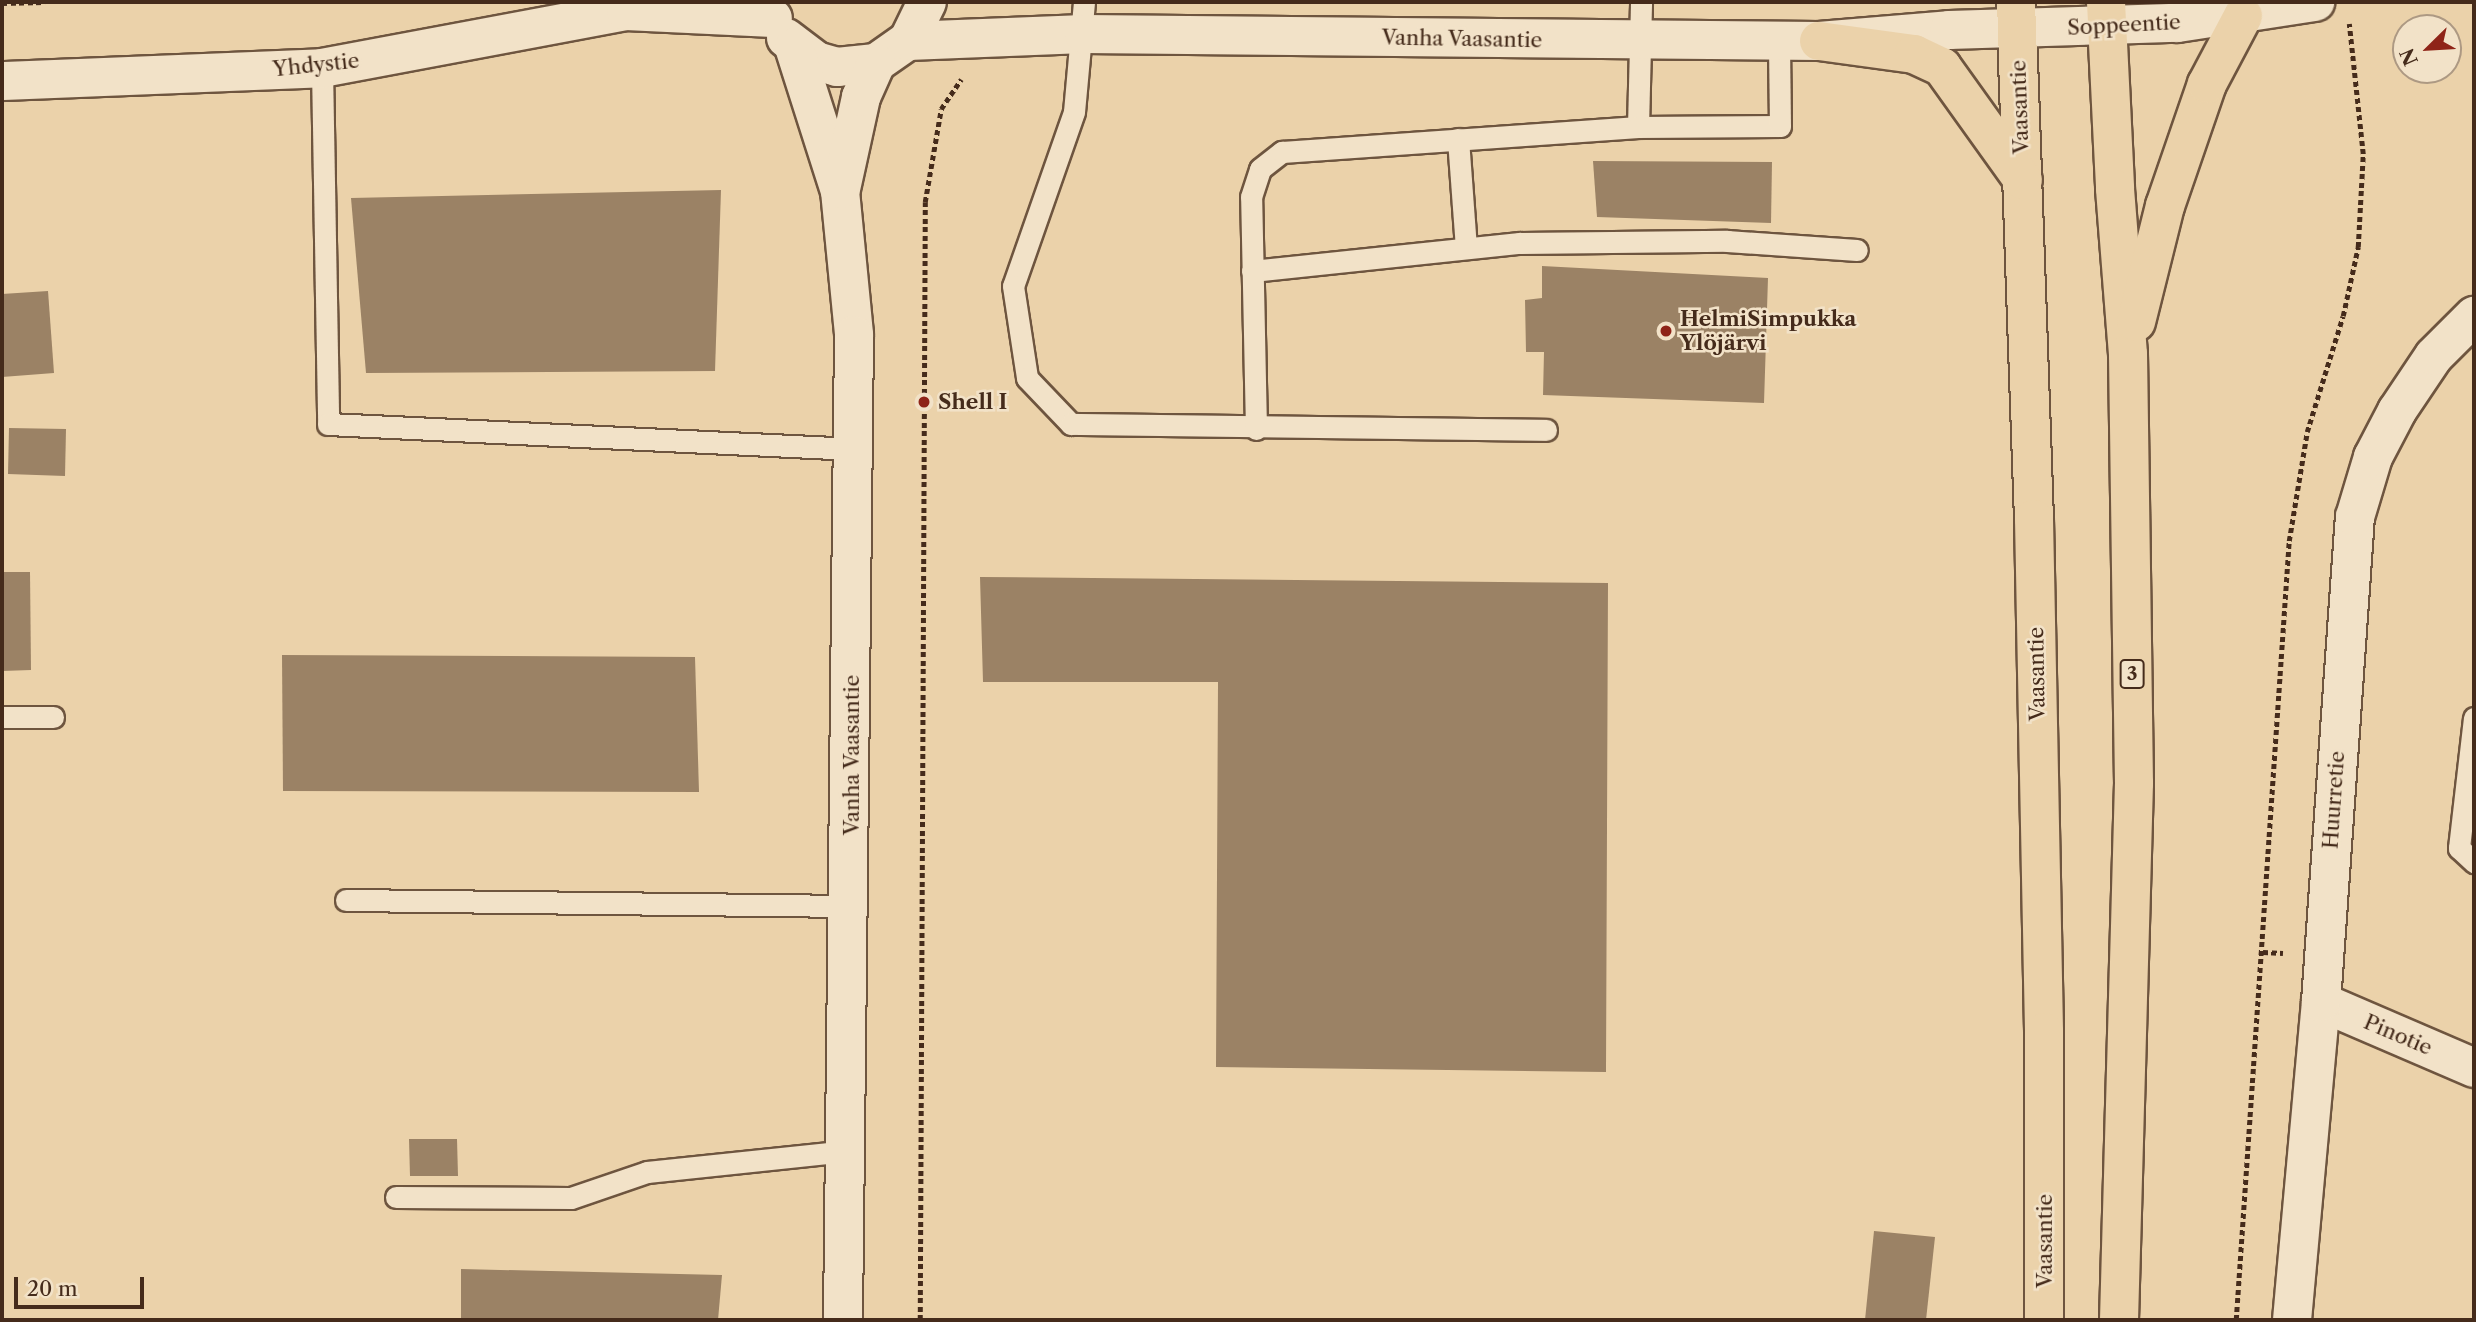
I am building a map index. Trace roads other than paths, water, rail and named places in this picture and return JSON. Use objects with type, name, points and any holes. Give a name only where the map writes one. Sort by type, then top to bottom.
[{"type":"highway","name":"Vaasantie","points":[[2016,15],[2023,180],[2044,1018],[2045,1320]]},
{"type":"highway","name":"3","points":[[2107,15],[2115,189],[2128,354],[2134,783],[2119,1320]]},
{"type":"highway","points":[[2128,354],[2165,206],[2207,84],[2243,16]]},
{"type":"highway","points":[[1819,41],[1914,54],[1942,67],[2023,180]]},
{"type":"main road","points":[[778,22],[837,67],[876,63],[908,41],[927,2]]},
{"type":"main road","name":"Soppeentie","points":[[2016,15],[2243,16],[2315,2]]},
{"type":"main road","name":"Yhdystie","points":[[2,81],[322,68],[632,7],[778,22]]},
{"type":"main road","name":"Vanha Vaasantie","points":[[908,41],[1002,36],[1084,18],[1640,41],[1819,41],[2016,15]]},
{"type":"main road","name":"Vanha Vaasantie","points":[[778,22],[840,191],[854,335],[851,905],[844,1320]]},
{"type":"main road","name":"Vanha Vaasantie","points":[[840,191],[860,97],[876,63]]},
{"type":"main road","name":"Huurretie","points":[[2292,1320],[2321,1002],[2355,517],[2373,457],[2397,411],[2434,356],[2474,316]]},
{"type":"main road","name":"Pinotie","points":[[2321,1002],[2474,1068]]},
{"type":"lane","points":[[1639,127],[1641,2]]},
{"type":"lane","points":[[1084,18],[1074,112],[1013,286],[1027,378],[1071,424],[1256,429],[1546,430]]},
{"type":"lane","points":[[1256,429],[1251,197],[1259,169],[1282,152],[1639,127],[1780,126],[1779,41]]},
{"type":"lane","points":[[322,68],[328,424],[855,449]]},
{"type":"lane","points":[[1458,139],[1466,248]]},
{"type":"lane","points":[[1252,271],[1466,248],[1727,241],[1857,250]]},
{"type":"lane","points":[[2,718],[53,716]]},
{"type":"lane","points":[[2474,718],[2459,848],[2474,862]]},
{"type":"lane","points":[[346,900],[851,905]]},
{"type":"lane","points":[[396,1197],[571,1198],[647,1172],[846,1151]]},
{"type":"place","name":"HelmiSimpukka Ylöjärvi","points":[[1666,331]]},
{"type":"place","name":"Shell I","points":[[924,402]]}]
